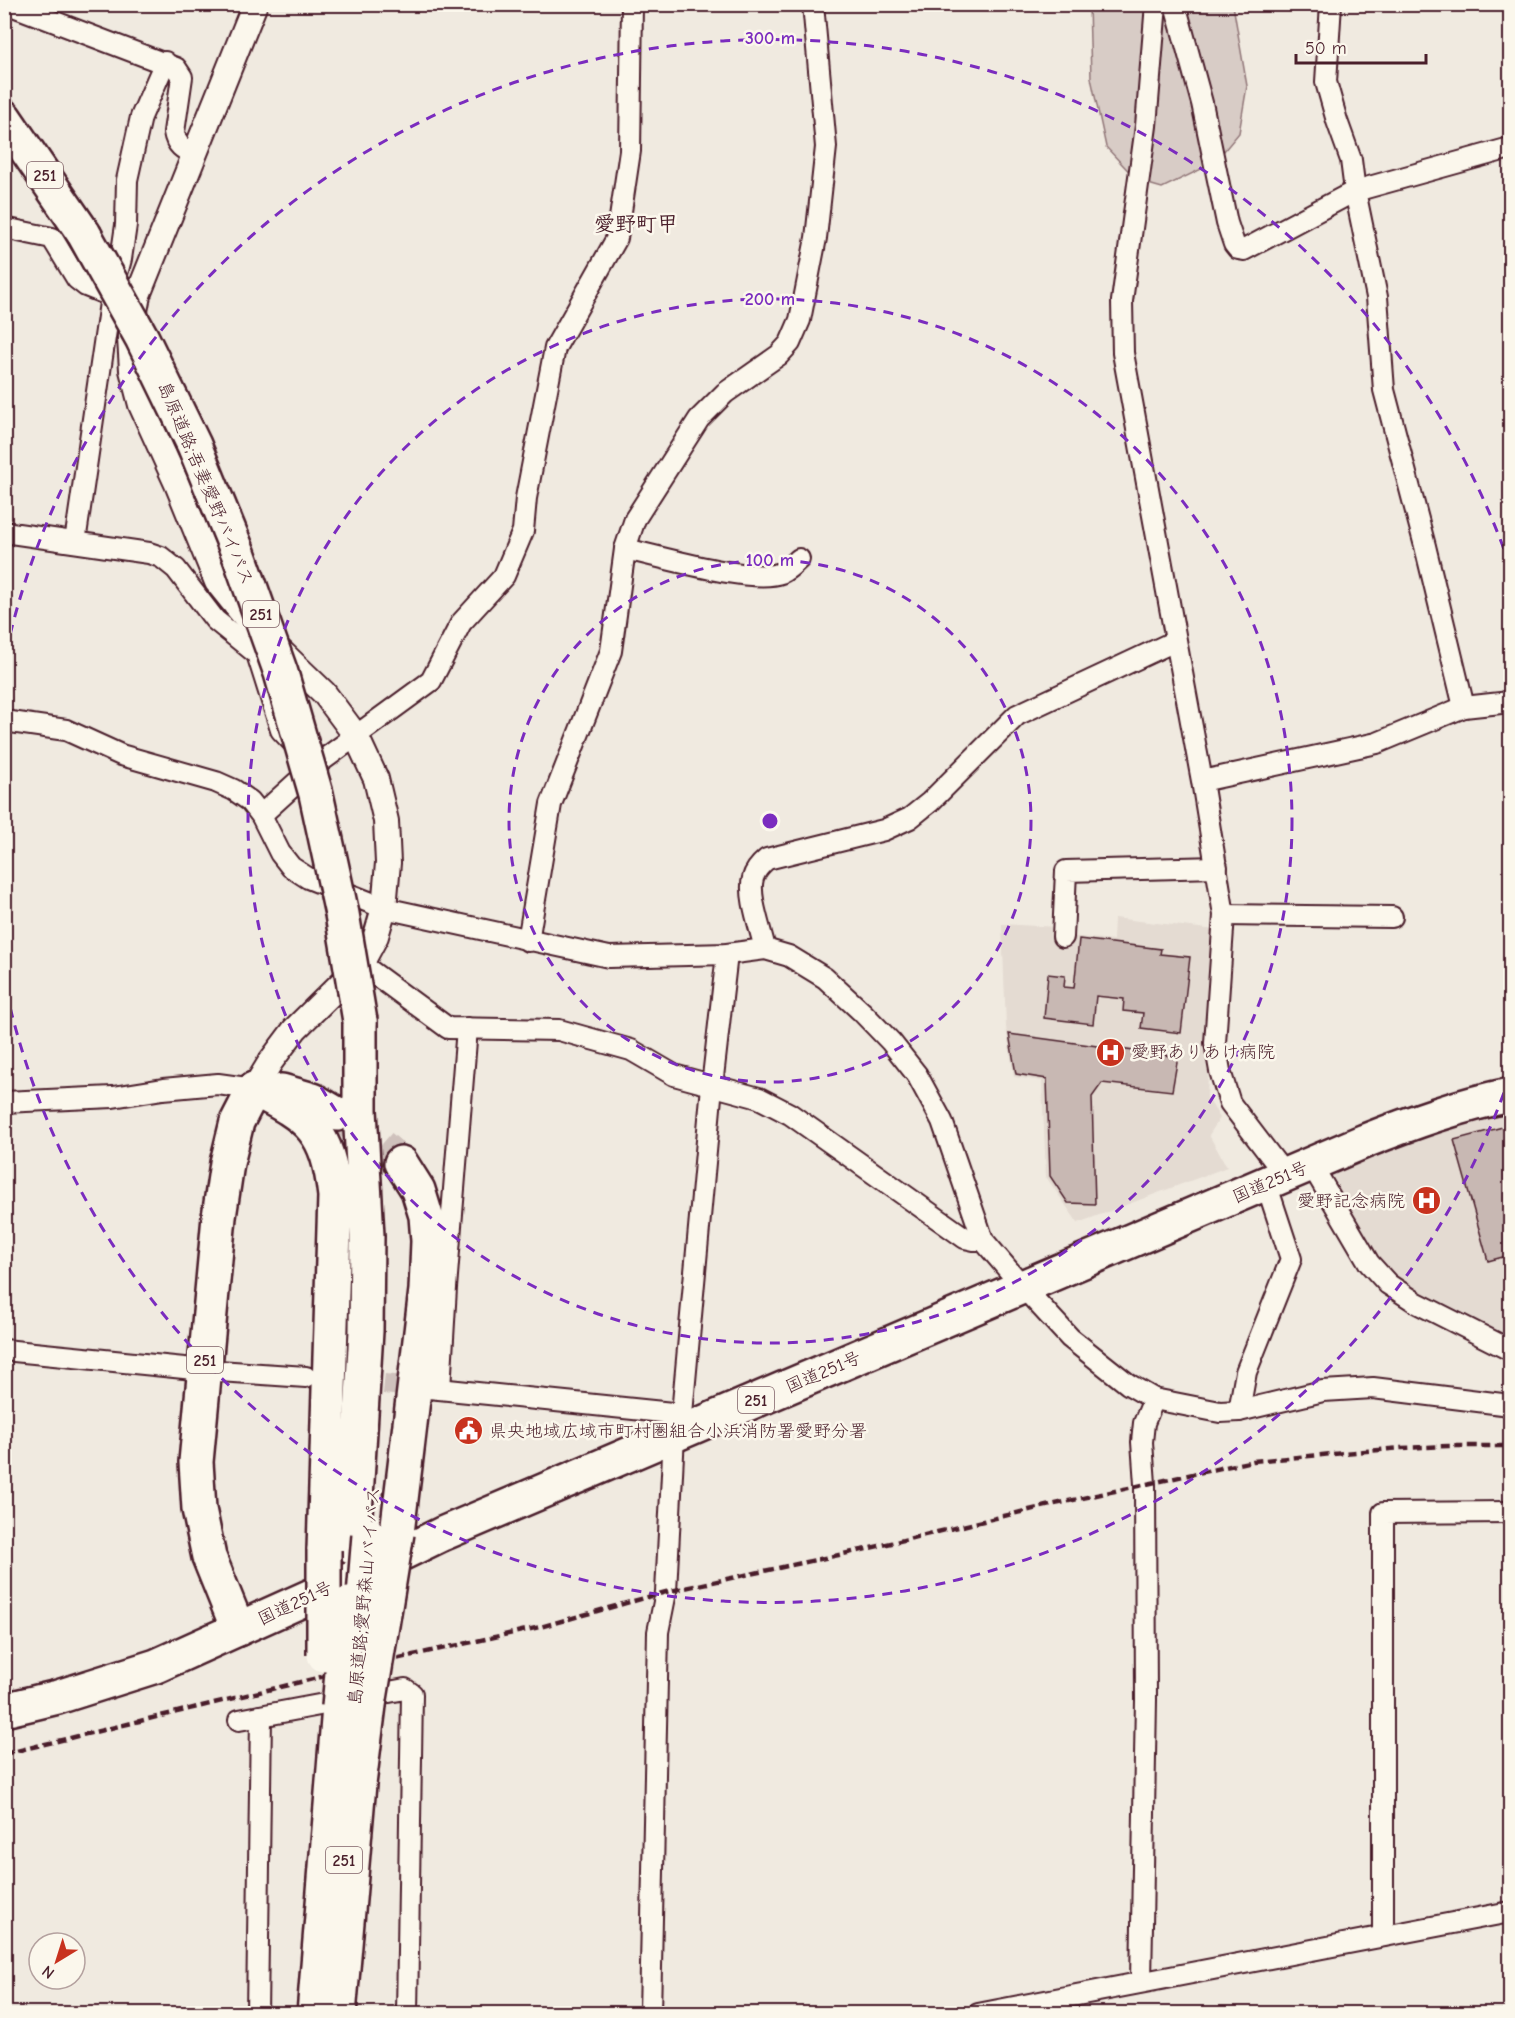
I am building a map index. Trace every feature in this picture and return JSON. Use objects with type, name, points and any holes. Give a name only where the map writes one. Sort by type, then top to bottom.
[{"type":"highway","name":"島原道路;吾妻愛野バイパス","points":[[4,117],[84,234],[142,338],[194,445],[239,555],[282,673],[316,794],[342,914],[375,1107],[382,1173]]},
{"type":"highway","points":[[254,1089],[288,1092],[313,1100],[337,1114]]},
{"type":"highway","points":[[254,1089],[292,1110],[309,1124],[322,1142],[331,1167],[335,1207],[361,1541],[347,1706],[359,1784],[339,2013]]},
{"type":"highway","name":"251","points":[[238,1629],[209,1557],[199,1509],[196,1462],[219,1217],[227,1163],[237,1122],[254,1089]]},
{"type":"highway","name":"国道251号","points":[[4,1710],[58,1697],[156,1666],[681,1426],[1023,1287],[1420,1119],[1465,1105],[1510,1095]]},
{"type":"highway","points":[[347,1706],[361,1541],[426,1290],[428,1241],[426,1216],[418,1190],[382,1173]]},
{"type":"highway","name":"島原道路;愛野森山バイパス","points":[[361,1541],[384,1330],[382,1173]]},
{"type":"highway","name":"251","points":[[315,2013],[322,1899],[347,1706]]},
{"type":"highway","name":"島原道路;愛野森山バイパス","points":[[334,2013],[347,1706]]},
{"type":"street","points":[[8,4],[176,68],[182,77],[175,139],[182,148],[195,154]]},
{"type":"street","points":[[4,1102],[113,1097],[218,1084],[254,1089],[295,1029],[361,964],[376,936],[384,908],[388,863],[386,821],[376,779],[356,736],[324,693],[246,618],[217,582],[177,484],[141,405],[132,370],[130,338],[138,295],[255,4]]},
{"type":"street","points":[[261,815],[316,765],[431,681],[461,623],[504,576],[523,531],[526,498],[555,348],[616,238],[630,151],[632,4]]},
{"type":"street","points":[[528,940],[551,804],[610,651],[625,549],[634,519],[699,419],[725,393],[779,355],[790,343],[800,320],[816,238],[826,147],[813,4]]},
{"type":"street","points":[[1156,4],[1146,126],[1122,301],[1123,353],[1202,781],[1224,915],[1215,1043],[1220,1071],[1230,1103],[1287,1174],[1388,1284],[1417,1303],[1510,1350]]},
{"type":"street","points":[[1175,4],[1202,103],[1227,222],[1234,244],[1238,249],[1244,250],[1355,191],[1510,148]]},
{"type":"street","points":[[1331,4],[1326,82],[1351,160],[1355,191],[1377,297],[1384,390],[1464,707]]},
{"type":"street","points":[[75,542],[111,296],[121,260],[126,225],[127,180],[141,117],[165,62]]},
{"type":"street","points":[[4,228],[52,238],[76,279],[86,286],[111,296]]},
{"type":"street","points":[[4,532],[149,553],[161,557],[176,569],[215,620],[256,654],[280,730],[316,765]]},
{"type":"street","points":[[625,549],[739,574],[767,576],[782,573],[800,559]]},
{"type":"street","points":[[765,949],[752,891],[753,877],[767,859],[884,830],[910,818],[930,802],[1017,716],[1175,641]]},
{"type":"street","points":[[1202,781],[1377,742],[1464,707],[1510,702]]},
{"type":"street","points":[[4,721],[66,730],[121,754],[216,782],[234,790],[250,801],[261,815],[280,853],[291,867],[308,878],[384,908],[609,957],[727,954],[765,949],[789,956],[825,978],[862,1011],[917,1075],[942,1121],[983,1240],[1070,1338],[1128,1384],[1154,1399],[1220,1412],[1239,1411],[1323,1391],[1373,1388],[1510,1404]]},
{"type":"street","points":[[1063,938],[1066,871],[1217,867]]},
{"type":"street","points":[[1224,915],[1392,917]]},
{"type":"street","points":[[650,2013],[658,1632],[666,1592],[712,1086],[727,954]]},
{"type":"street","points":[[361,964],[448,1028],[559,1030],[631,1050],[674,1075],[759,1098],[790,1114],[965,1238],[983,1240]]},
{"type":"street","points":[[467,1028],[446,1288],[434,1389],[681,1426]]},
{"type":"street","points":[[1239,1411],[1246,1372],[1292,1259],[1287,1174]]},
{"type":"street","points":[[4,1350],[204,1370],[306,1377]]},
{"type":"street","points":[[1141,1982],[1146,1700],[1145,1495],[1142,1442],[1144,1423],[1154,1399]]},
{"type":"street","points":[[1383,1936],[1383,1513],[1510,1512]]},
{"type":"street","points":[[239,1720],[405,1689],[412,1694],[407,2013]]},
{"type":"street","points":[[257,2013],[261,1716]]},
{"type":"street","points":[[978,2013],[1510,1912]]},
{"type":"shaded area","points":[[1089,5],[1233,5],[1247,86],[1239,133],[1214,163],[1162,188],[1138,181],[1106,147],[1091,78]]},
{"type":"shaded area","name":"愛野ありあけ病院","points":[[1114,918],[1216,930],[1207,1097],[1220,1118],[1209,1135],[1227,1167],[1078,1223],[1046,1177],[1042,1081],[1014,1077],[1006,1027],[1002,924],[1057,927],[1058,935],[1113,940]]},
{"type":"shaded area","name":"愛野記念病院","points":[[1510,1108],[1510,1343],[1397,1277],[1379,1260],[1325,1170],[1397,1141]]},
{"type":"building","points":[[1079,939],[1161,949],[1160,954],[1190,957],[1181,1033],[1141,1028],[1143,1013],[1123,1011],[1124,999],[1096,996],[1093,1024],[1044,1018],[1048,974],[1065,976],[1064,987],[1074,988]]},
{"type":"building","points":[[1009,1034],[1178,1057],[1172,1091],[1102,1083],[1092,1097],[1095,1204],[1068,1203],[1050,1176],[1047,1079],[1016,1074]]},
{"type":"building","points":[[1510,1125],[1510,1255],[1488,1261],[1454,1140]]},
{"type":"tunnel","points":[[341,1117],[371,1137],[401,1163]]},
{"type":"tunnel","points":[[354,1381],[423,1388]]},
{"type":"railway","points":[[4,1754],[395,1659],[540,1627],[666,1592],[1253,1461],[1401,1448],[1510,1446]]},
{"type":"place","name":"愛野ありあけ病院","points":[[1110,1052]]},
{"type":"place","name":"愛野記念病院","points":[[1426,1201]]},
{"type":"place","name":"県央地域広域市町村圏組合小浜消防署愛野分署","points":[[468,1431]]},
{"type":"district","name":"愛野町甲","points":[[636,224]]}]
